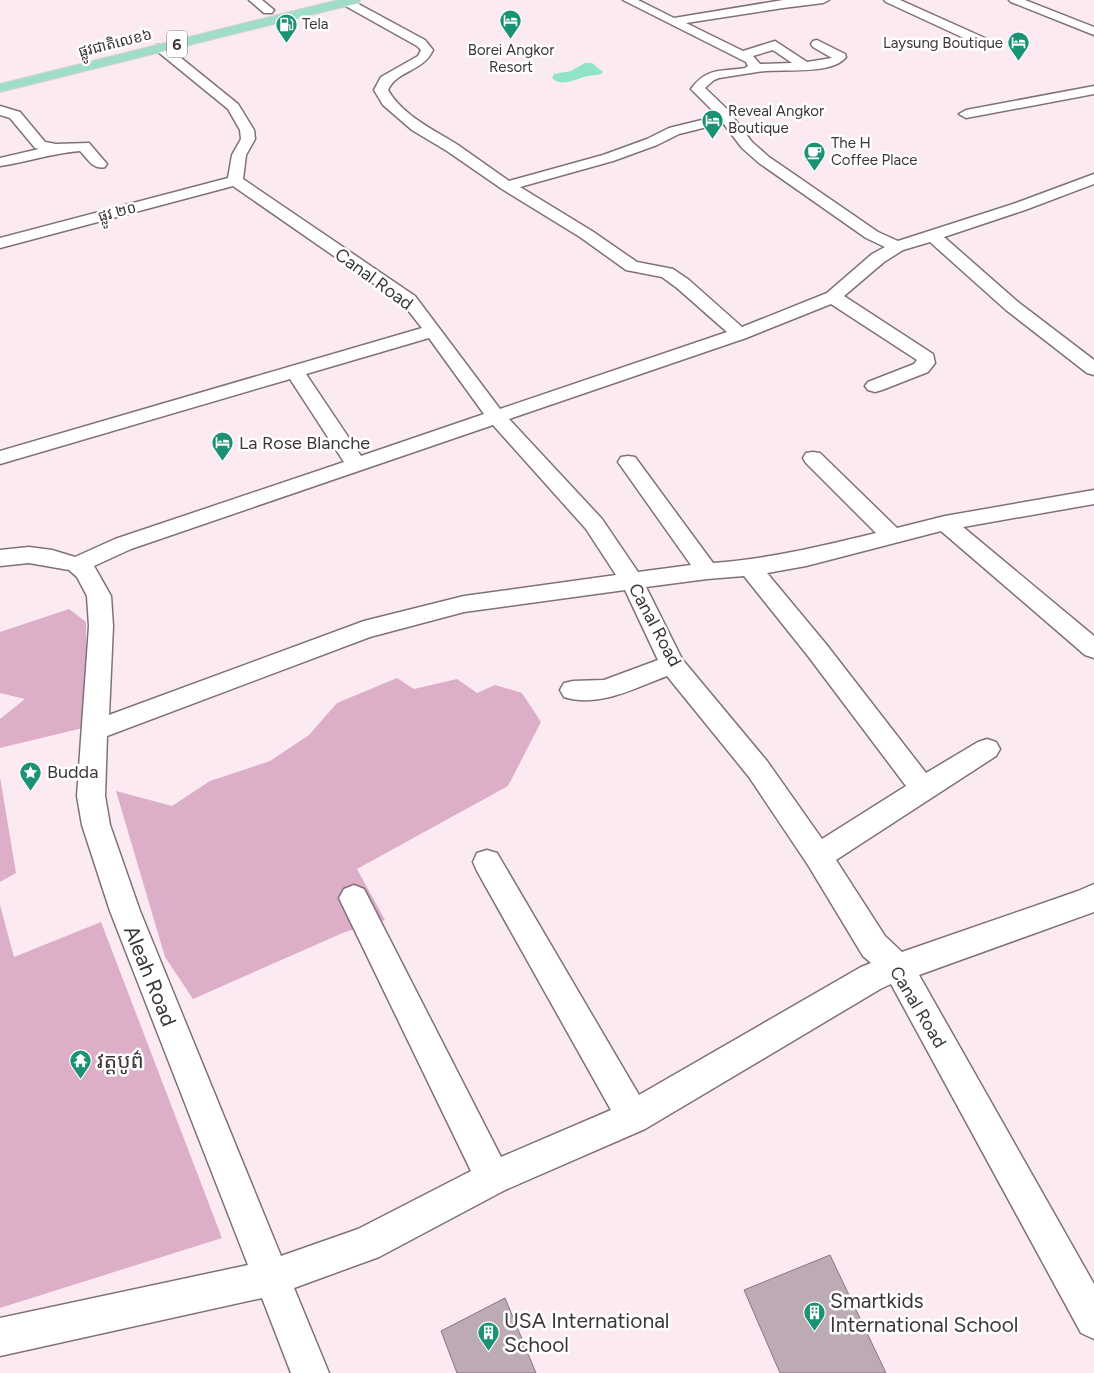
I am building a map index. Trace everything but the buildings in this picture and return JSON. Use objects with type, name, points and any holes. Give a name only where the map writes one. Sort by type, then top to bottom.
[{"type":"main road","name":"ផ្លូវជាតិលេខ៦","points":[[0,76],[310,0]]},
{"type":"main road","name":"ផ្លូវជាតិលេខ៦","points":[[0,88],[350,1]]},
{"type":"street","points":[[255,0],[268,10]]},
{"type":"street","points":[[630,0],[743,55],[752,60],[755,68]]},
{"type":"street","points":[[674,21],[782,4],[823,0]]},
{"type":"street","points":[[890,0],[983,42]]},
{"type":"street","points":[[1015,0],[1094,31]]},
{"type":"street","points":[[350,1],[421,43],[426,50],[423,58],[386,80],[381,90],[388,102],[417,127],[452,148],[507,186],[586,234],[632,266],[667,273],[683,284],[740,334]]},
{"type":"street","points":[[817,44],[840,57],[836,61],[802,67],[755,68],[715,76],[706,79],[698,89],[727,118],[747,145],[764,160],[872,235],[897,247]]},
{"type":"street","points":[[743,55],[775,45],[820,79]]},
{"type":"street","points":[[161,48],[233,107],[247,130],[248,139],[239,155],[235,181]]},
{"type":"street","points":[[966,114],[1094,90]]},
{"type":"street","points":[[0,110],[15,115],[40,145],[56,148],[84,146],[100,164]]},
{"type":"street","points":[[507,186],[608,158],[652,142],[674,131],[727,118]]},
{"type":"street","points":[[0,162],[30,157],[56,148]]},
{"type":"street","points":[[0,558],[29,555],[52,558],[77,566],[123,544],[740,334],[833,297],[878,258],[897,247],[1019,207],[1094,179]]},
{"type":"street","name":"ផ្លូវ ២០","points":[[0,243],[235,181]]},
{"type":"street","name":"Canal Road","points":[[235,181],[409,300],[496,418],[594,524],[632,581],[672,664],[758,769],[818,856],[874,946],[899,969],[1094,1320]]},
{"type":"street","points":[[932,235],[1012,306],[1094,369]]},
{"type":"street","points":[[833,297],[926,358],[926,363],[920,368],[874,386]]},
{"type":"street","points":[[0,458],[433,331]]},
{"type":"street","points":[[295,372],[356,464]]},
{"type":"street","points":[[812,458],[891,535]]},
{"type":"street","points":[[628,462],[707,571]]},
{"type":"street","points":[[94,732],[239,676],[381,625],[464,604],[707,571],[750,568],[806,558],[944,523],[1093,497]]},
{"type":"street","points":[[944,523],[1094,649]]},
{"type":"street","name":"Aleah Road","points":[[77,566],[86,572],[99,596],[101,626],[91,796],[96,825],[125,911],[310,1373]]},
{"type":"street","points":[[750,568],[817,650],[922,788]]},
{"type":"street","points":[[573,690],[606,689],[672,664]]},
{"type":"street","points":[[818,856],[986,749]]},
{"type":"street","points":[[487,862],[633,1117]]},
{"type":"street","points":[[0,1337],[271,1278],[366,1244],[494,1178],[633,1117],[872,977],[1088,901],[1094,897]]},
{"type":"street","points":[[354,898],[494,1178]]},
{"type":"shaded area","points":[[585,63],[592,63],[603,72],[567,82],[559,82],[552,78],[554,74],[571,71]]},
{"type":"shaded area","points":[[69,609],[86,622],[87,727],[0,748],[0,719],[25,699],[0,693],[0,632]]},
{"type":"shaded area","points":[[397,678],[414,689],[457,679],[477,693],[495,685],[522,693],[541,722],[508,786],[357,869],[385,920],[345,932],[193,999],[165,957],[116,791],[172,806],[210,781],[270,761],[309,735],[337,703]]},
{"type":"shaded area","points":[[0,777],[16,873],[0,882]]},
{"type":"shaded area","name":"វត្តបូព៌","points":[[0,905],[14,957],[101,922],[222,1238],[0,1308]]},
{"type":"place","name":"Borei Angkor Resort","points":[[511,40]]},
{"type":"place","name":"Tela","points":[[286,43]]},
{"type":"place","name":"Laysung Boutique","points":[[1019,62]]},
{"type":"place","name":"Reveal Angkor Boutique","points":[[712,139]]},
{"type":"place","name":"The H Coffee Place","points":[[815,171]]},
{"type":"place","name":"La Rose Blanche","points":[[223,462]]},
{"type":"place","name":"Budda","points":[[31,791]]},
{"type":"place","name":"វត្តបូព៌","points":[[81,1080]]},
{"type":"place","name":"Smartkids International School","points":[[814,1332]]},
{"type":"place","name":"USA International School","points":[[488,1352]]}]
